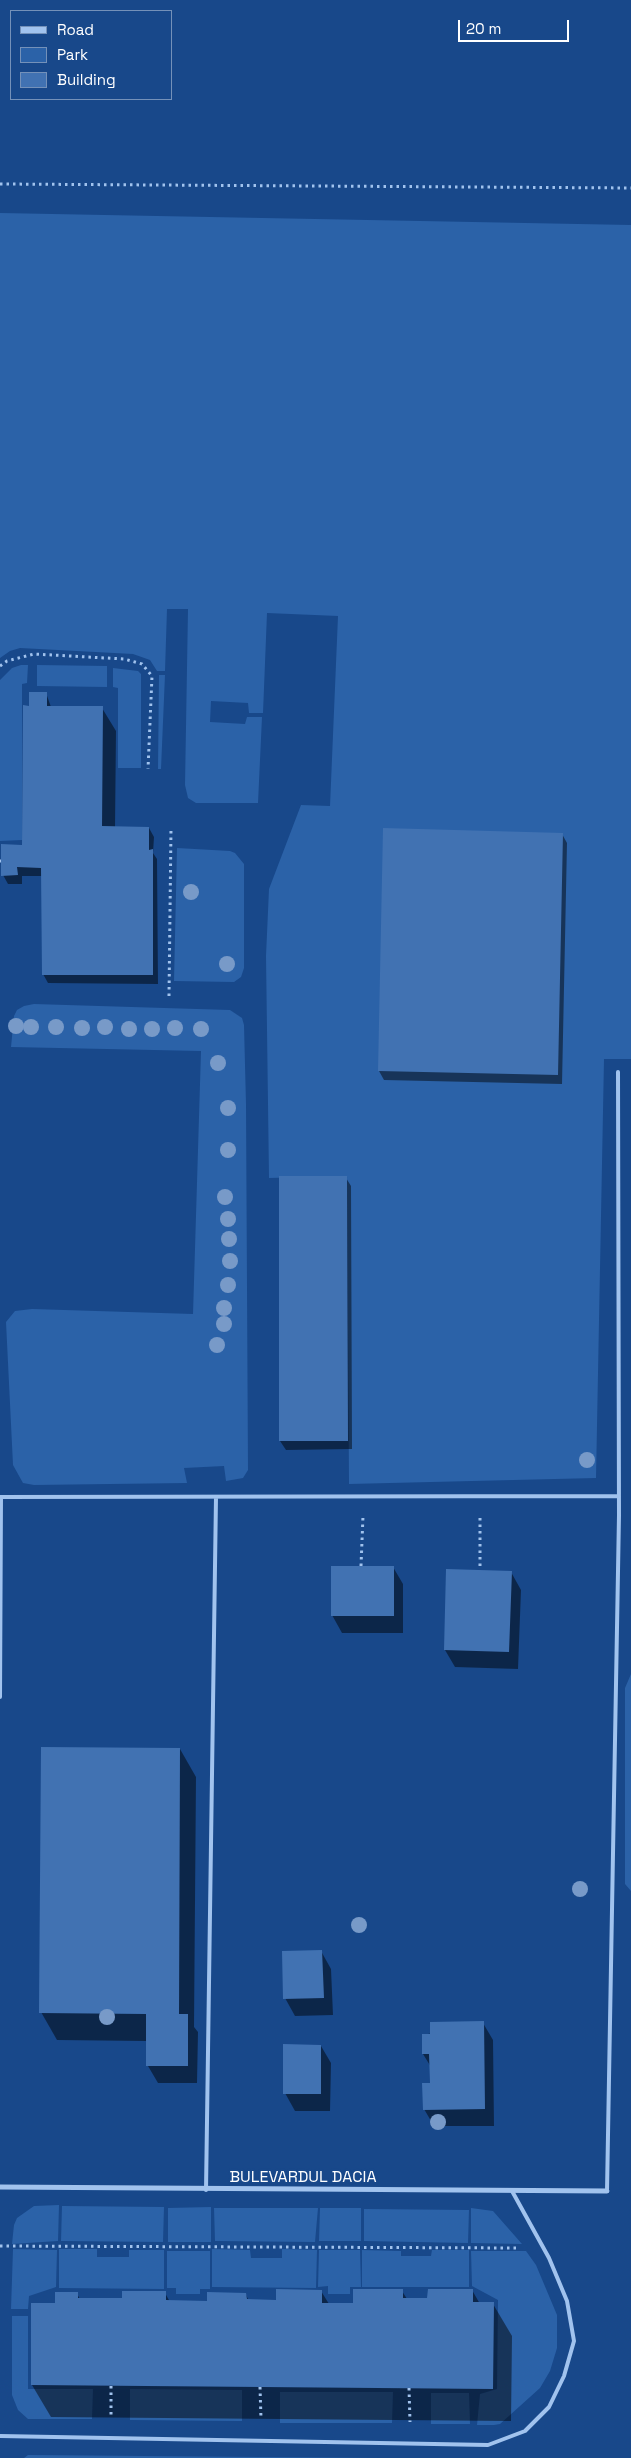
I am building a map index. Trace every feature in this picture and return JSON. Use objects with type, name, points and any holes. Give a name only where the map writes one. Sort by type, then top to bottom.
[{"type":"street","name":"BULEVARDUL DACIA","points":[[0,2187],[206,2190],[607,2191]]},
{"type":"lane","points":[[607,2191],[619,1496],[618,1072]]},
{"type":"lane","points":[[0,1697],[1,1497],[619,1496]]},
{"type":"lane","points":[[206,2190],[216,1497]]},
{"type":"lane","points":[[0,2436],[488,2444],[525,2431],[549,2406],[564,2376],[574,2341],[567,2301],[544,2248],[512,2191]]},
{"type":"path","points":[[0,184],[631,188]]},
{"type":"path","points":[[0,666],[7,661],[34,654],[124,658],[142,664],[152,676],[148,769]]},
{"type":"path","points":[[169,996],[171,828]]},
{"type":"path","points":[[361,1566],[364,1496]]},
{"type":"path","points":[[480,1496],[480,1570]]},
{"type":"path","points":[[0,2246],[544,2248]]},
{"type":"path","points":[[110,2386],[111,2438]]},
{"type":"path","points":[[260,2387],[263,2440]]},
{"type":"path","points":[[409,2388],[411,2443]]},
{"type":"green space","points":[[0,213],[631,225],[631,1059],[604,1059],[596,1478],[349,1484],[347,1176],[269,1178],[266,956],[269,889],[301,805],[330,806],[338,616],[267,613],[263,713],[249,713],[248,703],[211,701],[210,722],[245,724],[247,717],[262,717],[258,803],[196,803],[188,798],[185,785],[188,609],[167,609],[165,671],[157,671],[150,660],[133,654],[20,648],[10,651],[0,658]]},
{"type":"green space","points":[[28,665],[27,683],[22,684],[22,840],[0,841],[0,680],[12,668]]},
{"type":"green space","points":[[37,665],[107,666],[107,687],[37,686]]},
{"type":"green space","points":[[113,668],[138,671],[141,674],[141,768],[118,768],[118,688],[113,687]]},
{"type":"green space","points":[[159,675],[165,675],[161,769],[158,769]]},
{"type":"green space","points":[[177,848],[230,851],[235,853],[244,864],[244,968],[241,977],[234,982],[174,981]]},
{"type":"green space","points":[[34,1004],[230,1010],[242,1018],[244,1025],[246,1104],[248,1470],[243,1478],[226,1481],[224,1466],[184,1468],[187,1483],[34,1485],[23,1483],[13,1465],[6,1322],[15,1311],[32,1309],[193,1314],[201,1051],[11,1047],[14,1016],[17,1010]]},
{"type":"green space","points":[[631,1674],[631,1891],[625,1884],[625,1688]]},
{"type":"green space","points":[[59,2205],[58,2241],[12,2244],[14,2225],[17,2218],[34,2206]]},
{"type":"green space","points":[[62,2206],[164,2207],[163,2242],[61,2241]]},
{"type":"green space","points":[[211,2207],[211,2242],[168,2242],[168,2208]]},
{"type":"green space","points":[[214,2208],[318,2208],[315,2242],[215,2241]]},
{"type":"green space","points":[[320,2208],[361,2208],[361,2241],[319,2241]]},
{"type":"green space","points":[[471,2208],[493,2211],[522,2244],[471,2243]]},
{"type":"green space","points":[[364,2209],[469,2210],[468,2243],[364,2241]]},
{"type":"green space","points":[[13,2249],[57,2250],[56,2287],[29,2296],[28,2309],[11,2309]]},
{"type":"green space","points":[[59,2249],[97,2249],[97,2257],[129,2257],[129,2250],[164,2250],[164,2289],[59,2288]]},
{"type":"green space","points":[[212,2249],[250,2250],[251,2258],[282,2258],[282,2249],[317,2250],[316,2288],[212,2287]]},
{"type":"green space","points":[[319,2250],[360,2250],[361,2287],[350,2287],[350,2294],[328,2294],[328,2286],[318,2287]]},
{"type":"green space","points":[[362,2250],[401,2251],[401,2256],[431,2256],[432,2250],[469,2250],[469,2287],[362,2287]]},
{"type":"green space","points":[[167,2251],[210,2251],[210,2289],[200,2289],[200,2294],[176,2294],[176,2288],[167,2288]]},
{"type":"green space","points":[[471,2251],[526,2251],[536,2265],[557,2315],[557,2348],[550,2371],[540,2388],[500,2424],[494,2425],[477,2425],[480,2394],[497,2389],[498,2300],[472,2286]]},
{"type":"green space","points":[[12,2316],[28,2316],[28,2389],[93,2389],[92,2419],[28,2419],[18,2410],[12,2395]]},
{"type":"green space","points":[[130,2389],[242,2390],[242,2421],[130,2420]]},
{"type":"green space","points":[[280,2392],[393,2392],[392,2423],[280,2423]]},
{"type":"green space","points":[[431,2393],[469,2393],[470,2424],[431,2424]]},
{"type":"green space","points":[[28,2455],[380,2458],[24,2458]]},
{"type":"building","points":[[29,692],[47,692],[47,706],[103,706],[102,826],[149,827],[149,850],[153,849],[153,975],[42,975],[41,868],[17,867],[18,875],[1,876],[1,844],[22,845],[23,705],[29,706]]},
{"type":"building","points":[[383,828],[563,833],[558,1075],[378,1071]]},
{"type":"building","points":[[279,1176],[347,1176],[348,1441],[279,1441]]},
{"type":"building","points":[[331,1566],[394,1566],[394,1616],[331,1616]]},
{"type":"building","points":[[446,1569],[512,1571],[509,1652],[444,1650]]},
{"type":"building","points":[[41,1747],[180,1748],[179,2014],[188,2014],[188,2066],[146,2066],[146,2014],[39,2013]]},
{"type":"building","points":[[322,1950],[324,1998],[283,1999],[282,1951]]},
{"type":"building","points":[[484,2021],[485,2109],[423,2110],[422,2083],[430,2083],[429,2054],[422,2054],[422,2034],[430,2034],[430,2022]]},
{"type":"building","points":[[283,2044],[321,2045],[321,2094],[283,2094]]},
{"type":"building","points":[[276,2289],[322,2290],[322,2303],[353,2303],[353,2289],[403,2289],[403,2298],[427,2298],[428,2289],[473,2289],[473,2302],[494,2302],[493,2389],[31,2385],[31,2303],[55,2303],[55,2292],[78,2292],[78,2298],[122,2298],[122,2291],[166,2291],[166,2300],[207,2301],[207,2292],[246,2293],[247,2299],[276,2300]]}]
